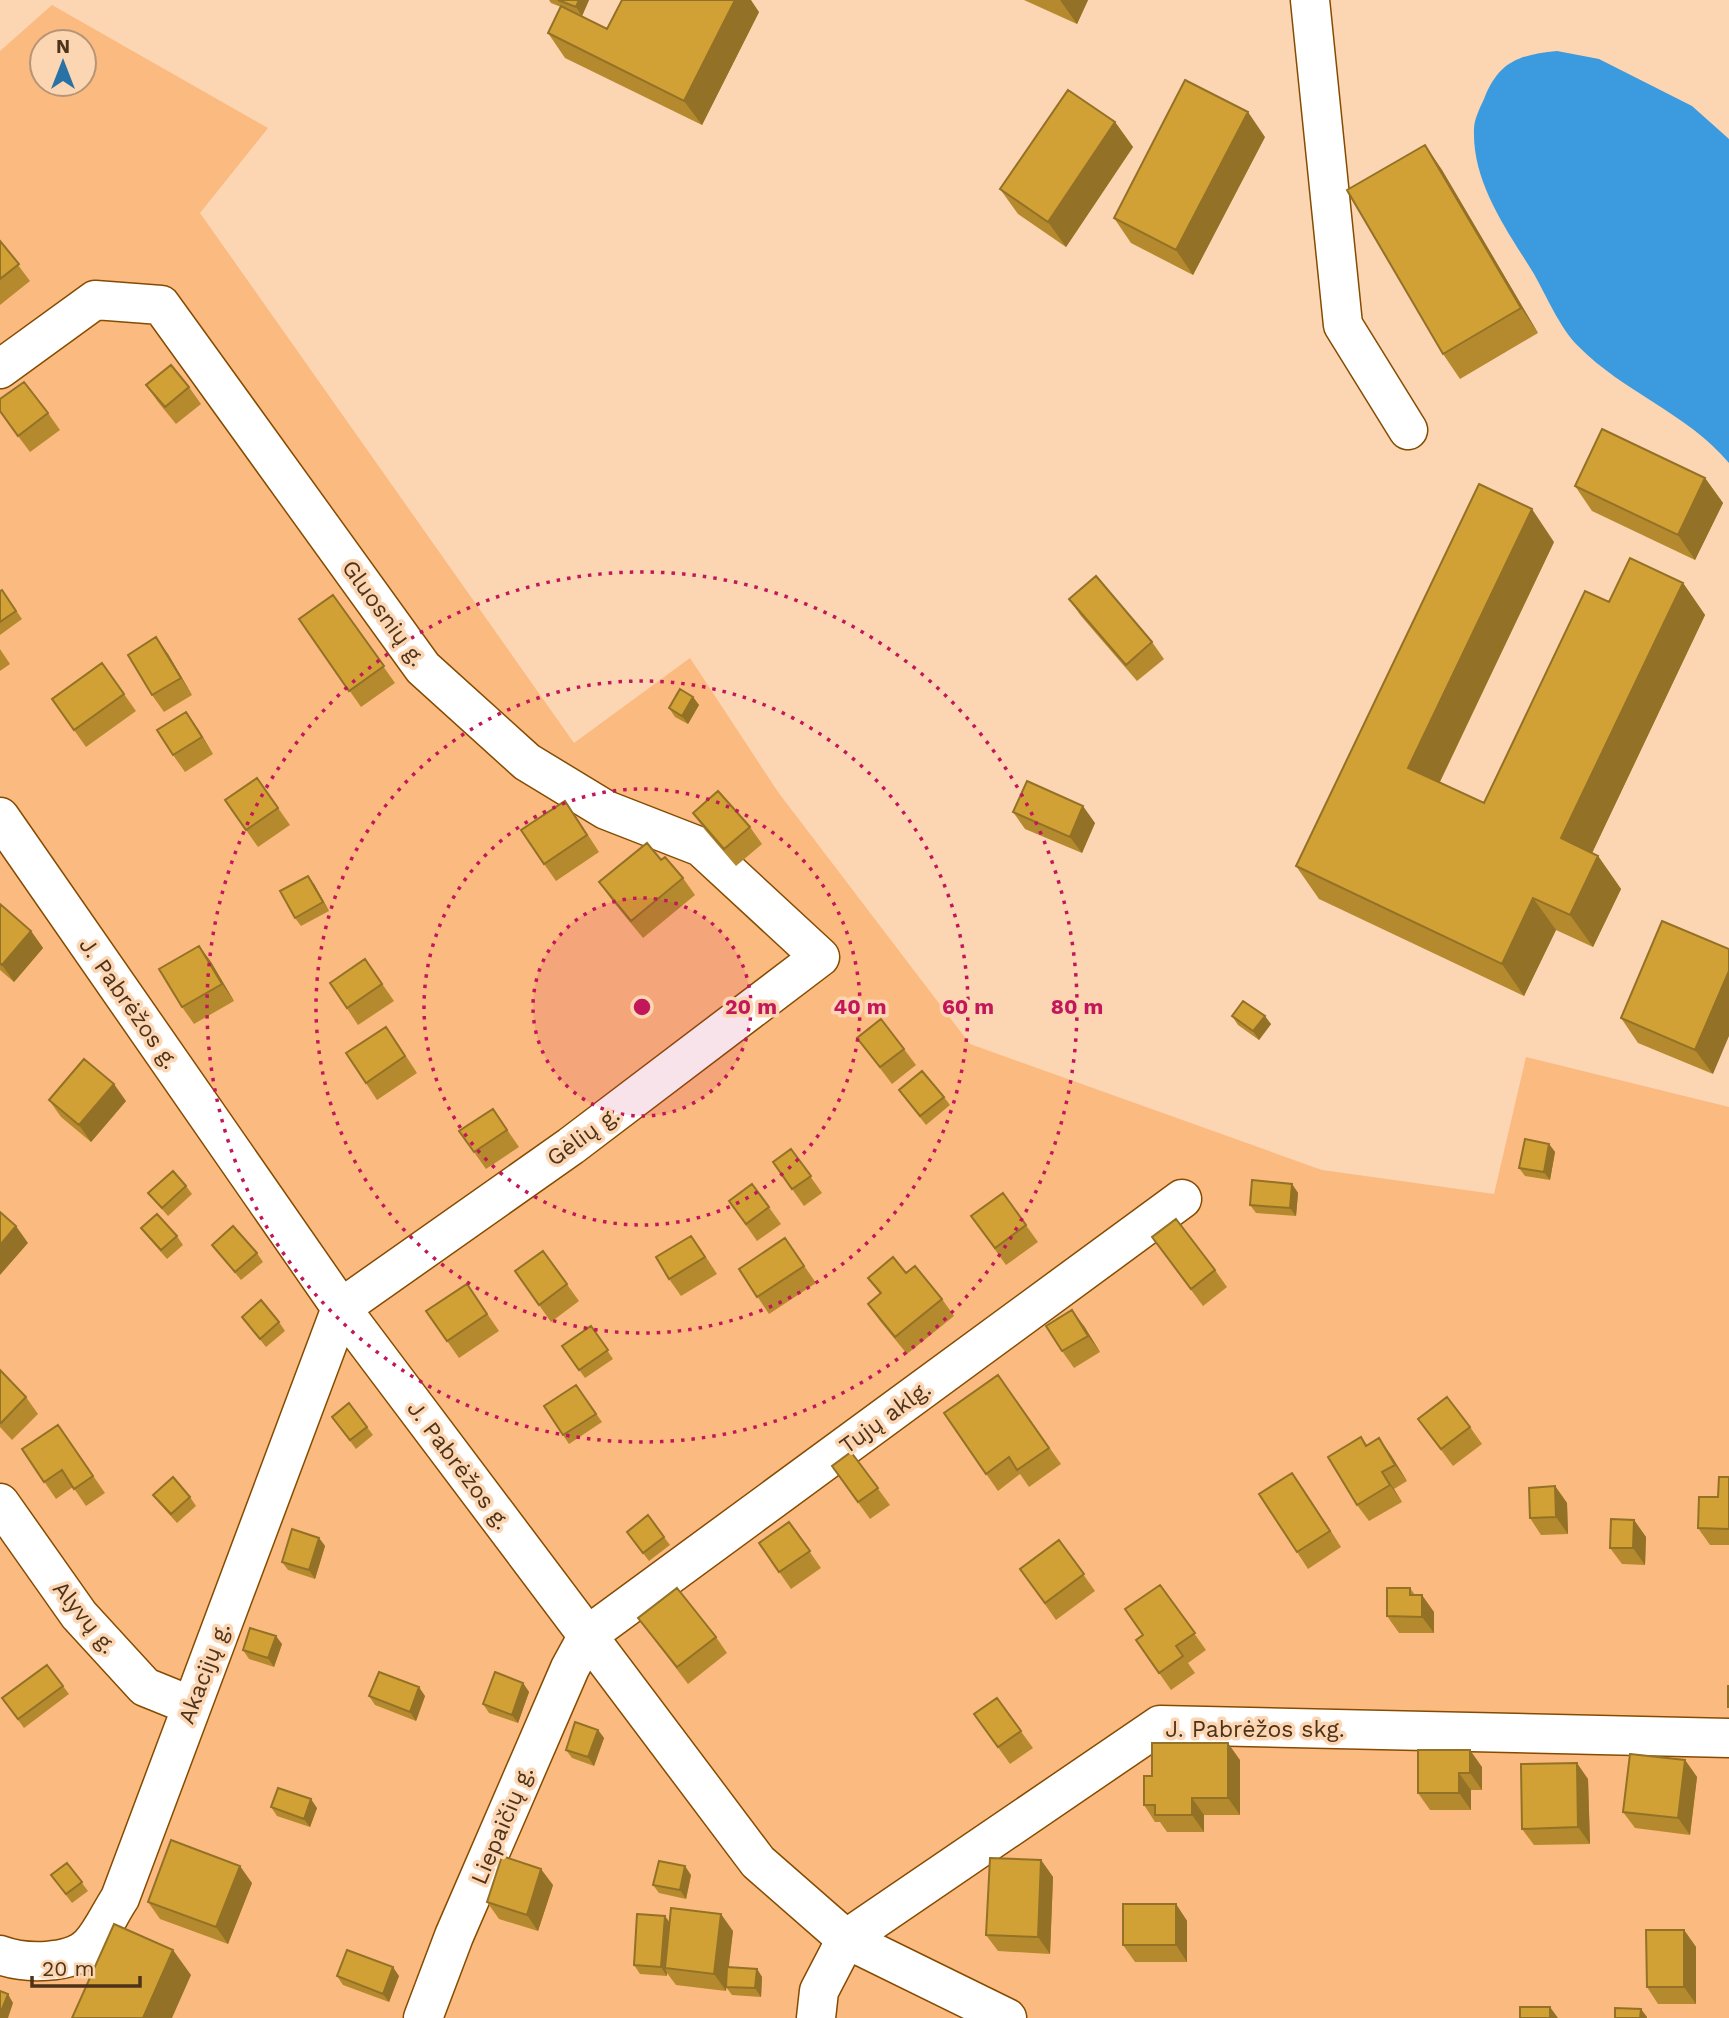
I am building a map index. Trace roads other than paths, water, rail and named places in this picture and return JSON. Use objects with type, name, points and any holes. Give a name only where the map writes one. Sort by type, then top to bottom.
[{"type":"street","points":[[1310,0],[1343,325],[1408,430]]},
{"type":"street","name":"Gluosnių g.","points":[[0,369],[95,300],[161,305],[423,668],[527,762],[606,810],[701,847],[820,957]]},
{"type":"street","name":"J. Pabrėžos g.","points":[[0,817],[341,1308],[758,1862],[846,1939],[1007,2018]]},
{"type":"street","name":"Gėlių g.","points":[[341,1308],[571,1146],[820,957]]},
{"type":"street","name":"Tujų aklg.","points":[[588,1635],[1182,1199]]},
{"type":"street","name":"Akacijų g.","points":[[0,1955],[46,1961],[71,1956],[89,1946],[120,1898],[341,1308]]},
{"type":"street","name":"Alyvų g.","points":[[0,1503],[79,1615],[145,1687],[192,1706]]},
{"type":"street","name":"Liepaičių g.","points":[[423,2018],[454,1936],[570,1668],[588,1635]]},
{"type":"street","name":"J. Pabrėžos skg.","points":[[846,1939],[1160,1725],[1729,1738]]},
{"type":"street","points":[[816,2018],[819,1991],[846,1939]]},
{"type":"water","points":[[1557,51],[1599,59],[1692,106],[1729,139],[1729,463],[1694,430],[1615,377],[1571,339],[1485,187],[1475,149],[1474,129],[1490,86],[1496,76],[1512,62]]}]
